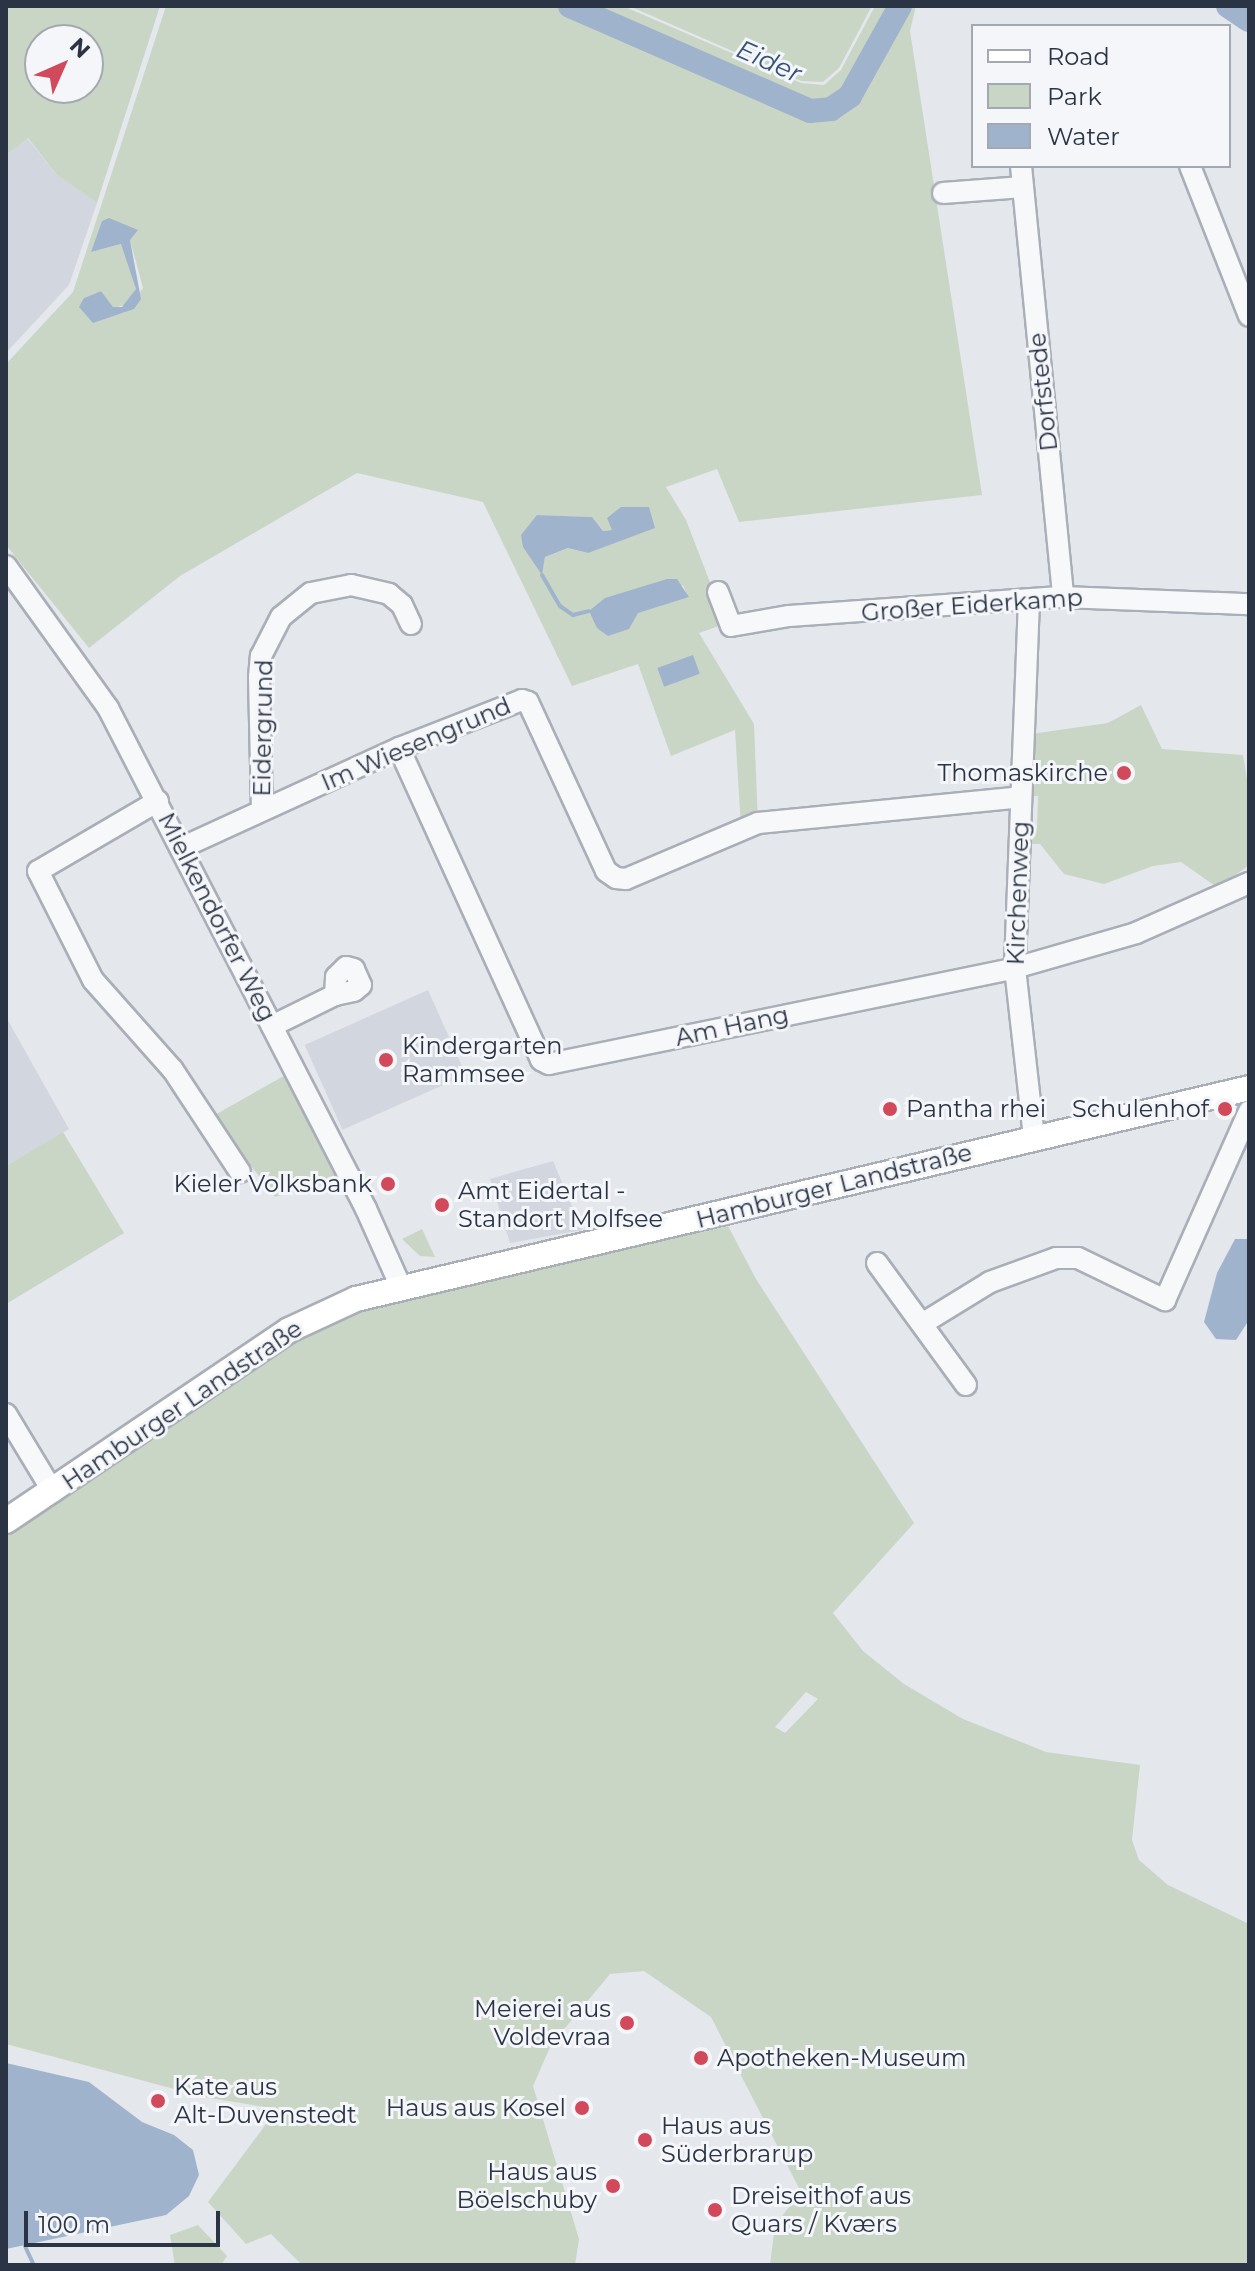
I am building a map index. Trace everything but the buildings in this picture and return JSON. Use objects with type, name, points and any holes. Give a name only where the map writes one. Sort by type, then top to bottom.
[{"type":"main road","name":"Hamburger Landstraße","points":[[6,1521],[289,1330],[400,1285],[693,1221],[1249,1088]]},
{"type":"street","points":[[1191,168],[1223,238],[1249,316]]},
{"type":"street","name":"Dorfstede","points":[[943,193],[1022,176],[1063,597]]},
{"type":"street","name":"Mielkendorfer Weg","points":[[6,566],[76,658],[158,801],[400,1285]]},
{"type":"street","name":"Eidergrund","points":[[262,810],[260,667],[281,617],[311,593],[351,585],[389,594],[402,605],[411,624]]},
{"type":"street","name":"Großer Eiderkamp","points":[[718,592],[731,626],[789,616],[1063,597],[1249,604]]},
{"type":"street","name":"Kirchenweg","points":[[1029,600],[1015,968],[1034,1137]]},
{"type":"street","name":"Im Wiesengrund","points":[[181,848],[399,748],[522,700],[528,702],[606,871],[626,879],[758,823],[1021,797]]},
{"type":"street","name":"Am Hang","points":[[399,748],[541,1060],[549,1064],[1015,968],[1136,933],[1249,883]]},
{"type":"street","points":[[158,801],[38,871],[93,980],[173,1070],[240,1172]]},
{"type":"street","points":[[272,1026],[335,995]]},
{"type":"street","points":[[925,1322],[990,1282],[1056,1258],[1078,1258],[1165,1300],[1249,1111]]},
{"type":"street","points":[[877,1263],[925,1322],[966,1385]]},
{"type":"street","points":[[6,1414],[53,1492]]},
{"type":"shaded area","points":[[27,138],[57,175],[97,203],[69,285],[6,353],[6,155]]},
{"type":"shaded area","name":"Kindergarten Rammsee","points":[[428,990],[466,1075],[342,1130],[305,1045]]},
{"type":"shaded area","points":[[6,1017],[69,1129],[6,1166]]},
{"type":"shaded area","points":[[553,1161],[582,1230],[510,1243],[490,1179]]},
{"type":"green space","points":[[6,6],[160,6],[97,203],[57,175],[28,138],[6,155]]},
{"type":"green space","points":[[166,6],[623,6],[801,83],[824,85],[841,70],[875,6],[916,6],[910,31],[982,495],[739,522],[717,469],[666,487],[686,520],[723,616],[719,626],[699,633],[754,724],[758,823],[741,827],[735,730],[671,756],[638,664],[572,686],[483,502],[357,473],[180,576],[89,648],[6,545],[6,364],[73,292]],"holes":[[[130,240],[143,288],[124,313],[109,314],[84,298],[101,291],[113,308],[129,304],[136,289],[130,264],[121,244],[92,252]],[[537,515],[591,517],[603,531],[612,530],[588,553],[568,548],[545,557],[542,573]],[[683,585],[688,597],[637,613]]]},
{"type":"green space","points":[[629,6],[872,6],[839,68],[823,82],[801,81]]},
{"type":"green space","points":[[1141,705],[1162,749],[1243,755],[1249,791],[1249,865],[1218,888],[1181,862],[1153,866],[1104,884],[1064,874],[1040,844],[1030,844],[1030,830],[1037,828],[1038,796],[1027,796],[1031,734],[1108,723]]},
{"type":"green space","points":[[289,1073],[342,1177],[275,1197],[213,1116]]},
{"type":"green space","points":[[63,1132],[124,1233],[6,1304],[6,1166]]},
{"type":"green space","points":[[728,1226],[756,1279],[914,1523],[833,1613],[863,1651],[904,1684],[963,1719],[1046,1752],[1140,1765],[1132,1840],[1139,1860],[1168,1885],[1249,1924],[1249,2265],[770,2265],[775,2225],[801,2192],[711,2017],[644,1971],[610,1974],[551,2045],[533,2086],[579,2239],[575,2265],[302,2265],[271,2234],[246,2244],[208,2202],[269,2120],[271,2108],[204,2097],[6,2044],[6,1533],[326,1315]],"holes":[[[806,1692],[818,1699],[785,1733],[775,1727]]]},
{"type":"green space","points":[[422,1229],[435,1257],[420,1256],[402,1239]]},
{"type":"green space","points":[[198,2225],[227,2256],[221,2265],[175,2265],[170,2235]]},
{"type":"water","points":[[109,218],[138,230],[130,240],[141,299],[134,309],[93,323],[79,307],[84,298],[101,291],[113,307],[122,307],[136,289],[121,244],[91,252],[102,221]]},
{"type":"water","points":[[621,507],[649,507],[655,528],[588,553],[568,548],[545,557],[542,575],[523,547],[521,535],[537,515],[592,517],[603,531],[612,530],[607,518]]},
{"type":"water","points":[[667,579],[677,579],[689,597],[638,613],[629,629],[608,636],[597,628],[589,611],[605,598]]},
{"type":"water","points":[[693,655],[700,674],[664,687],[657,668]]},
{"type":"water","points":[[1235,1239],[1249,1239],[1249,1320],[1236,1340],[1216,1339],[1204,1322],[1217,1273]]},
{"type":"water","points":[[6,2063],[89,2082],[142,2122],[174,2135],[193,2150],[199,2175],[189,2196],[166,2215],[6,2249]]},
{"type":"waterway","name":"Eider","points":[[570,6],[810,111],[831,109],[850,96],[900,6]]},
{"type":"waterway","name":"Eider","points":[[1228,6],[1249,20]]},
{"type":"waterway","points":[[542,575],[560,606],[573,615],[589,611]]},
{"type":"waterway","points":[[24,2244],[34,2265]]},
{"type":"place","name":"Thomaskirche","points":[[1124,773]]},
{"type":"place","name":"Kindergarten Rammsee","points":[[386,1060]]},
{"type":"place","name":"Pantha rhei","points":[[890,1109]]},
{"type":"place","name":"Schulenhof","points":[[1225,1109]]},
{"type":"place","name":"Kieler Volksbank","points":[[388,1184]]},
{"type":"place","name":"Amt Eidertal - Standort Molfsee","points":[[442,1205]]},
{"type":"place","name":"Meierei aus Voldevraa","points":[[627,2023]]},
{"type":"place","name":"Apotheken-Museum","points":[[701,2058]]},
{"type":"place","name":"Kate aus Alt-Duvenstedt","points":[[158,2101]]},
{"type":"place","name":"Haus aus Kosel","points":[[582,2108]]},
{"type":"place","name":"Haus aus Süderbrarup","points":[[645,2140]]},
{"type":"place","name":"Haus aus Böelschuby","points":[[613,2186]]},
{"type":"place","name":"Dreiseithof aus Quars / Kværs","points":[[715,2210]]}]
